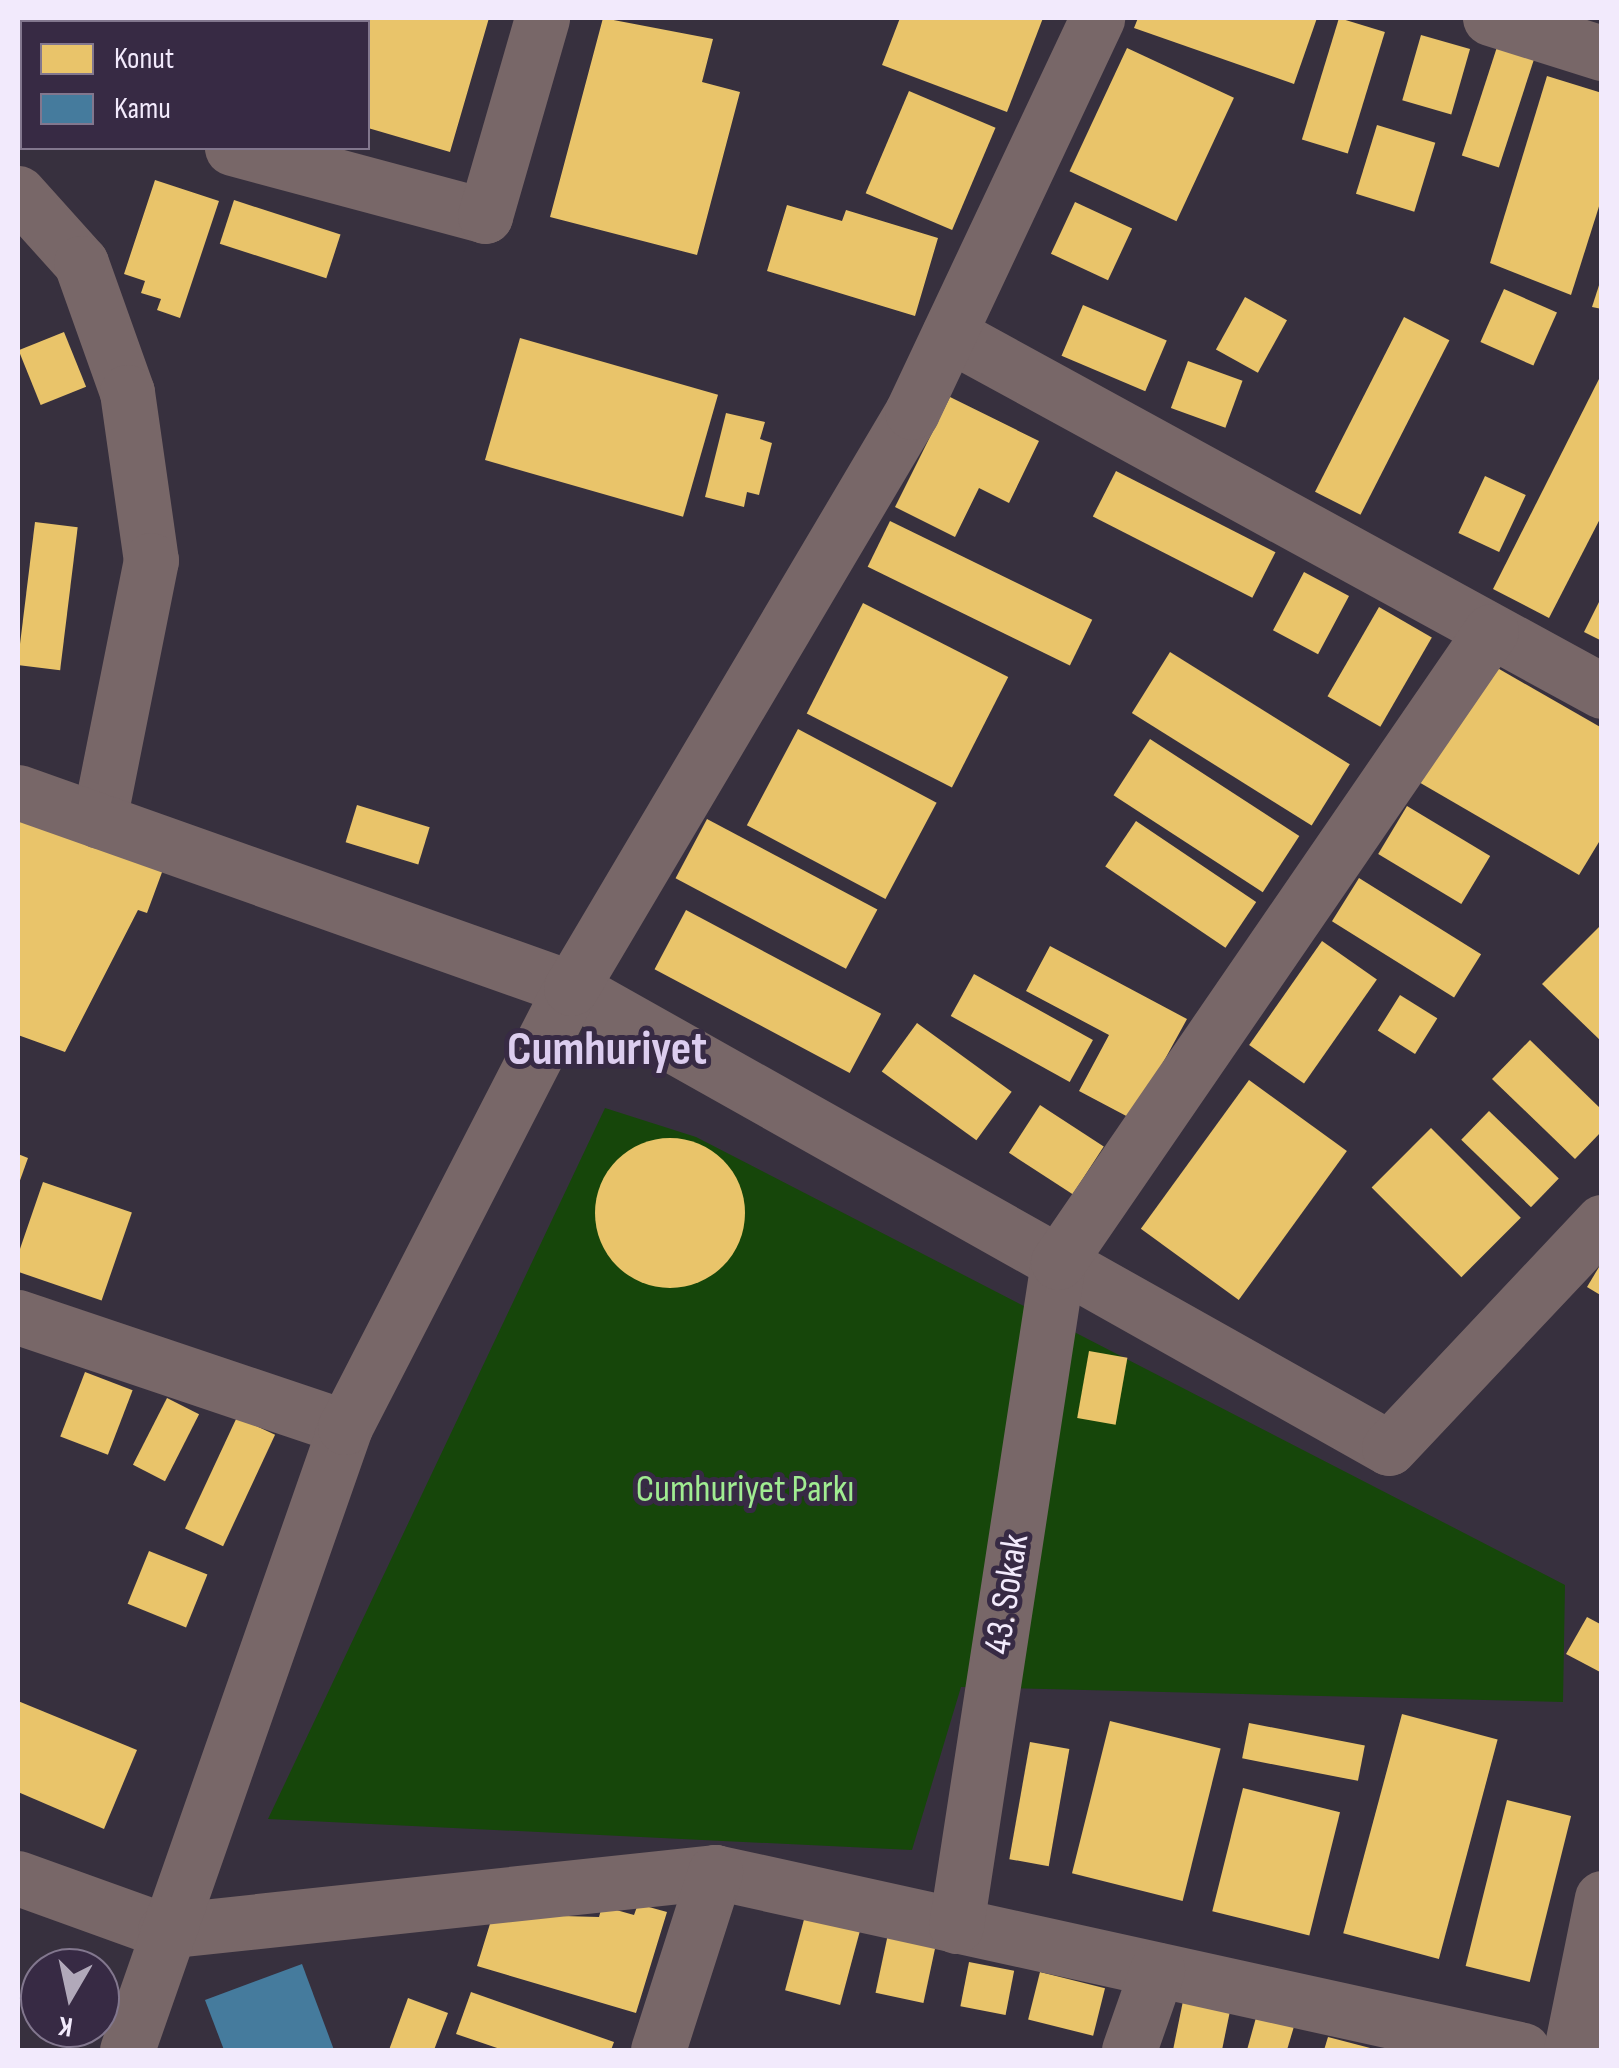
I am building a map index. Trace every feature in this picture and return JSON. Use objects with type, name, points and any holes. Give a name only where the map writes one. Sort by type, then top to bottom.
[{"type":"street","points":[[239,150],[485,216],[542,18]]},
{"type":"street","points":[[127,2050],[345,1427],[571,988],[912,412],[1096,18]]},
{"type":"street","points":[[1490,18],[1602,54]]},
{"type":"street","points":[[18,193],[81,263],[127,392],[151,560],[99,821]]},
{"type":"street","points":[[950,334],[1602,692]]},
{"type":"street","points":[[1058,1262],[1491,631]]},
{"type":"street","points":[[18,792],[571,988],[1389,1448],[1602,1222]]},
{"type":"street","name":"43. Sokak","points":[[956,1926],[1058,1262]]},
{"type":"street","points":[[18,1318],[345,1427]]},
{"type":"street","points":[[658,2050],[714,1872]]},
{"type":"street","points":[[18,1878],[166,1931],[714,1872],[1523,2050]]},
{"type":"street","points":[[1570,2050],[1602,1898]]},
{"type":"street","points":[[1130,2050],[1157,1970]]},
{"type":"green space","name":"Cumhuriyet Parkı","points":[[605,1108],[696,1137],[1565,1585],[1563,1702],[961,1687],[912,1850],[268,1819]]},
{"type":"building: Konut","points":[[18,18],[489,18],[450,152],[370,129],[370,20],[20,23]]},
{"type":"building: Konut","points":[[603,18],[713,39],[702,82],[740,92],[697,255],[550,217]]},
{"type":"building: Konut","points":[[900,18],[1043,18],[1007,112],[882,65]]},
{"type":"building: Konut","points":[[1138,18],[1317,18],[1294,84],[1134,28]]},
{"type":"building: Konut","points":[[1339,18],[1385,32],[1348,153],[1302,139]]},
{"type":"building: Konut","points":[[1421,35],[1470,49],[1451,114],[1402,100]]},
{"type":"building: Konut","points":[[1497,47],[1534,59],[1499,167],[1462,155]]},
{"type":"building: Konut","points":[[1127,48],[1234,98],[1176,221],[1070,171]]},
{"type":"building: Konut","points":[[1547,76],[1602,93],[1602,197],[1571,295],[1490,263]]},
{"type":"building: Konut","points":[[909,91],[996,128],[952,230],[866,193]]},
{"type":"building: Konut","points":[[1377,125],[1435,143],[1414,212],[1356,194]]},
{"type":"building: Konut","points":[[155,180],[219,201],[180,318],[157,310],[161,299],[141,293],[145,281],[124,274]]},
{"type":"building: Konut","points":[[234,200],[341,235],[326,278],[220,244]]},
{"type":"building: Konut","points":[[1075,202],[1132,229],[1108,280],[1051,254]]},
{"type":"building: Konut","points":[[787,205],[842,221],[846,210],[938,238],[915,316],[767,271]]},
{"type":"building: Konut","points":[[1602,276],[1602,309],[1592,307]]},
{"type":"building: Konut","points":[[1504,289],[1557,313],[1533,366],[1480,342]]},
{"type":"building: Konut","points":[[1245,297],[1287,320],[1258,373],[1216,349]]},
{"type":"building: Konut","points":[[1083,305],[1167,341],[1145,391],[1062,356]]},
{"type":"building: Konut","points":[[1404,317],[1449,340],[1360,515],[1315,492]]},
{"type":"building: Konut","points":[[64,332],[86,387],[41,405],[19,350]]},
{"type":"building: Konut","points":[[520,338],[718,395],[683,517],[485,460]]},
{"type":"building: Konut","points":[[1188,361],[1243,381],[1225,428],[1171,408]]},
{"type":"building: Konut","points":[[1599,379],[1602,515],[1549,618],[1493,589]]},
{"type":"building: Konut","points":[[950,397],[1039,441],[1009,503],[979,488],[955,537],[895,507]]},
{"type":"building: Konut","points":[[726,413],[765,422],[760,439],[772,443],[759,495],[747,492],[744,507],[705,497]]},
{"type":"building: Konut","points":[[1116,471],[1275,552],[1252,598],[1093,516]]},
{"type":"building: Konut","points":[[1485,476],[1526,495],[1499,552],[1458,533]]},
{"type":"building: Konut","points":[[890,521],[1092,620],[1070,665],[868,567]]},
{"type":"building: Konut","points":[[35,522],[78,527],[60,670],[18,665]]},
{"type":"building: Konut","points":[[1304,572],[1349,596],[1318,654],[1273,630]]},
{"type":"building: Konut","points":[[1602,596],[1602,641],[1584,632]]},
{"type":"building: Konut","points":[[863,603],[1008,677],[952,787],[807,713]]},
{"type":"building: Konut","points":[[1379,607],[1432,637],[1380,727],[1328,696]]},
{"type":"building: Konut","points":[[1170,652],[1350,764],[1312,825],[1132,713]]},
{"type":"building: Konut","points":[[1487,662],[1602,728],[1602,837],[1579,875],[1417,781]]},
{"type":"building: Konut","points":[[798,729],[937,803],[885,899],[747,825]]},
{"type":"building: Konut","points":[[1150,739],[1299,836],[1263,892],[1114,795]]},
{"type":"building: Konut","points":[[18,800],[168,856],[147,913],[138,910],[65,1052],[18,1035]]},
{"type":"building: Konut","points":[[357,805],[430,827],[418,865],[346,842]]},
{"type":"building: Konut","points":[[1407,806],[1490,856],[1461,904],[1378,854]]},
{"type":"building: Konut","points":[[707,819],[877,910],[846,969],[676,878]]},
{"type":"building: Konut","points":[[1136,821],[1256,902],[1225,948],[1105,867]]},
{"type":"building: Konut","points":[[1359,878],[1481,954],[1454,998],[1332,921]]},
{"type":"building: Konut","points":[[686,910],[881,1014],[850,1073],[655,969]]},
{"type":"building: Konut","points":[[1602,924],[1602,1042],[1542,984]]},
{"type":"building: Konut","points":[[1322,941],[1377,979],[1304,1083],[1249,1045]]},
{"type":"building: Konut","points":[[1050,946],[1187,1019],[1132,1119],[1079,1091],[1109,1035],[1026,991]]},
{"type":"building: Konut","points":[[974,974],[1093,1040],[1070,1082],[951,1016]]},
{"type":"building: Konut","points":[[1400,995],[1437,1018],[1415,1054],[1378,1031]]},
{"type":"building: Konut","points":[[917,1023],[1012,1092],[976,1140],[882,1072]]},
{"type":"building: Konut","points":[[1530,1040],[1602,1110],[1602,1131],[1575,1159],[1492,1079]]},
{"type":"building: Konut","points":[[1249,1080],[1347,1151],[1239,1300],[1141,1229]]},
{"type":"building: Konut","points":[[1040,1105],[1104,1146],[1073,1194],[1009,1153]]},
{"type":"building: Konut","points":[[1489,1111],[1559,1178],[1531,1207],[1461,1140]]},
{"type":"building: Konut","points":[[1431,1128],[1521,1218],[1461,1277],[1372,1187]]},
{"type":"building: Konut","points":[[670,1138],[699,1143],[723,1160],[740,1184],[745,1213],[740,1242],[723,1266],[699,1283],[670,1288],[641,1283],[617,1266],[600,1242],[595,1213],[600,1184],[617,1160],[641,1143]]},
{"type":"building: Konut","points":[[18,1154],[28,1158],[18,1186]]},
{"type":"building: Konut","points":[[43,1182],[132,1213],[102,1301],[18,1272],[18,1255]]},
{"type":"building: Konut","points":[[1602,1262],[1602,1296],[1587,1287]]},
{"type":"building: Konut","points":[[1089,1351],[1127,1358],[1116,1425],[1077,1418]]},
{"type":"building: Konut","points":[[85,1372],[133,1390],[108,1455],[60,1436]]},
{"type":"building: Konut","points":[[167,1398],[199,1414],[165,1481],[133,1465]]},
{"type":"building: Konut","points":[[237,1417],[275,1435],[223,1546],[185,1528]]},
{"type":"building: Konut","points":[[149,1551],[207,1575],[186,1627],[128,1604]]},
{"type":"building: Konut","points":[[1587,1617],[1602,1625],[1602,1673],[1566,1654]]},
{"type":"building: Konut","points":[[18,1701],[137,1750],[104,1829],[18,1792]]},
{"type":"building: Konut","points":[[1402,1714],[1498,1740],[1439,1959],[1343,1933]]},
{"type":"building: Konut","points":[[1110,1721],[1221,1749],[1183,1901],[1072,1873]]},
{"type":"building: Konut","points":[[1249,1723],[1365,1746],[1358,1781],[1242,1758]]},
{"type":"building: Konut","points":[[1030,1742],[1069,1749],[1049,1866],[1009,1859]]},
{"type":"building: Konut","points":[[1243,1788],[1340,1812],[1309,1935],[1212,1911]]},
{"type":"building: Konut","points":[[1507,1800],[1571,1816],[1530,1982],[1466,1966]]},
{"type":"building: Konut","points":[[638,1904],[667,1912],[636,2013],[477,1966],[493,1914],[599,1917],[602,1906],[634,1915]]},
{"type":"building: Konut","points":[[806,1912],[861,1927],[840,2005],[785,1990]]},
{"type":"building: Konut","points":[[888,1934],[936,1944],[923,2003],[876,1993]]},
{"type":"building: Konut","points":[[969,1962],[1014,1971],[1006,2015],[960,2006]]},
{"type":"building: Konut","points":[[1040,1972],[1105,1988],[1093,2036],[1028,2020]]},
{"type":"building: Konut","points":[[471,1992],[614,2042],[611,2050],[503,2050],[456,2034]]},
{"type":"building: Konut","points":[[408,1998],[448,2013],[434,2050],[389,2050]]},
{"type":"building: Konut","points":[[1183,2001],[1230,2011],[1222,2050],[1173,2050]]},
{"type":"building: Konut","points":[[1257,2014],[1295,2023],[1287,2050],[1247,2050]]},
{"type":"building: Konut","points":[[1328,2037],[1374,2049],[1374,2050],[1324,2050]]},
{"type":"building: Kamu","points":[[302,1964],[334,2050],[224,2050],[205,2000]]},
{"type":"district","name":"Cumhuriyet","points":[[607,1050]]}]
